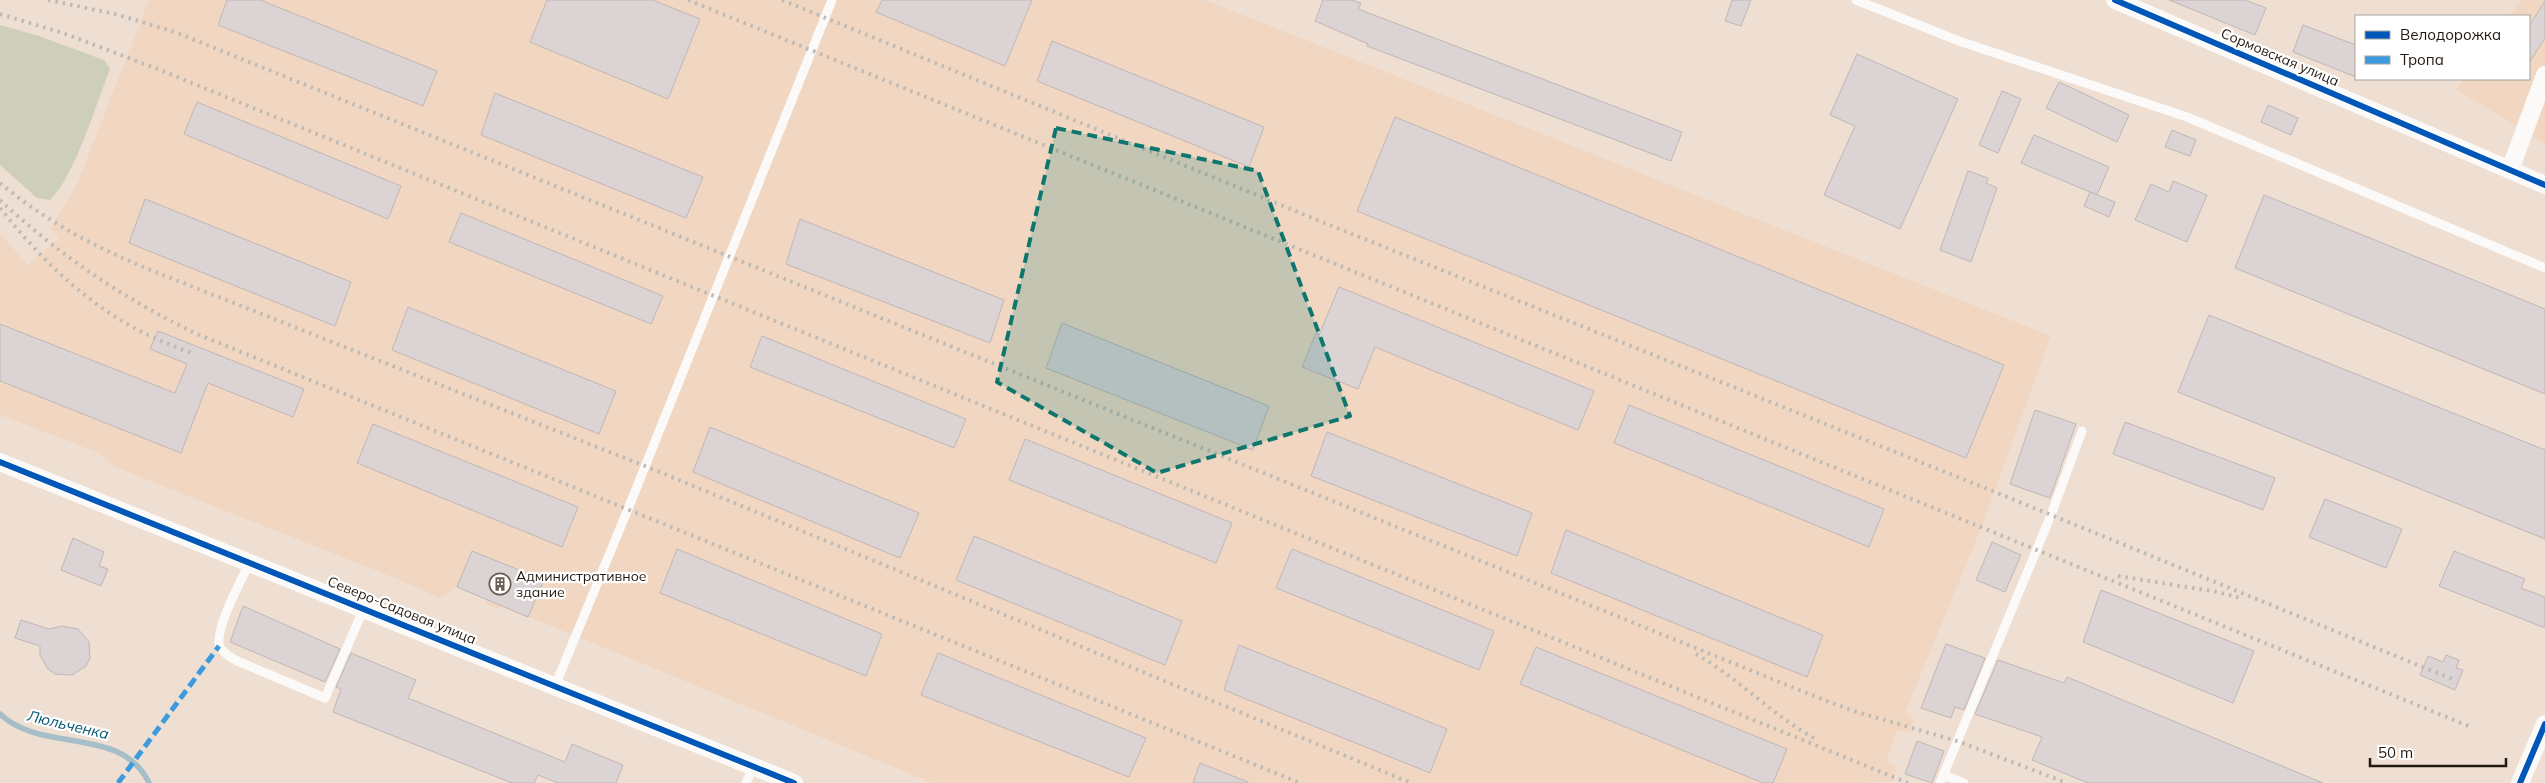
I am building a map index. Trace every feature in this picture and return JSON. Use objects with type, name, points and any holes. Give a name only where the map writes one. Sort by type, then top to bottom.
[{"type":"street","name":"Сормовская улица","points":[[2115,0],[2545,185]]},
{"type":"street","points":[[2510,170],[2545,75]]},
{"type":"street","name":"Северо-Садовая улица","points":[[0,462],[794,783]]},
{"type":"street","points":[[2520,783],[2545,724]]},
{"type":"lane","points":[[555,686],[832,0]]},
{"type":"lane","points":[[1856,0],[1959,41],[2188,117],[2545,268]]},
{"type":"lane","points":[[1964,783],[1942,779],[2051,515],[2082,431]]},
{"type":"lane","points":[[250,562],[220,631],[219,646],[224,653],[235,660],[325,698],[364,608]]},
{"type":"lane","points":[[746,783],[753,766]]},
{"type":"highlighted area","points":[[1056,128],[1258,171],[1350,416],[1157,473],[997,382]]},
{"type":"shaded area","points":[[149,0],[1205,0],[2051,336],[1982,526],[1905,713],[1914,720],[1909,733],[1897,730],[1886,762],[1897,767],[1893,781],[1867,783],[932,783],[503,606],[497,609],[485,604],[487,600],[457,587],[439,598],[395,578],[115,467],[97,452],[0,415],[0,234],[28,265],[60,237],[50,229],[77,184]]},
{"type":"shaded area","points":[[2521,0],[2545,0],[2545,144],[2456,89],[2463,80],[2530,80],[2530,15],[2510,15]]},
{"type":"green space","points":[[0,25],[39,36],[104,60],[110,69],[76,157],[59,189],[50,200],[37,198],[0,165]]},
{"type":"building","points":[[227,0],[260,0],[437,71],[423,106],[218,25]]},
{"type":"building","points":[[547,0],[653,0],[700,19],[668,99],[530,42]]},
{"type":"building","points":[[882,0],[1032,0],[1005,66],[876,12]]},
{"type":"building","points":[[1323,0],[1352,0],[1361,3],[1358,9],[1682,132],[1671,161],[1367,46],[1368,44],[1315,21]]},
{"type":"building","points":[[1732,0],[1751,0],[1741,26],[1725,21]]},
{"type":"building","points":[[2169,0],[2245,0],[2266,8],[2255,35]]},
{"type":"building","points":[[2545,1],[2545,38],[2530,61],[2530,24]]},
{"type":"building","points":[[2303,25],[2355,45],[2355,77],[2293,52]]},
{"type":"building","points":[[1052,41],[1264,127],[1249,167],[1037,81]]},
{"type":"building","points":[[1857,54],[1958,99],[1900,229],[1824,195],[1855,126],[1830,115]]},
{"type":"building","points":[[2059,82],[2129,115],[2117,142],[2046,108]]},
{"type":"building","points":[[2002,91],[2021,99],[1998,153],[1979,145]]},
{"type":"building","points":[[495,93],[703,177],[686,218],[481,135]]},
{"type":"building","points":[[197,102],[401,186],[388,219],[184,134]]},
{"type":"building","points":[[2268,105],[2298,118],[2291,135],[2261,122]]},
{"type":"building","points":[[1395,117],[2004,365],[1966,458],[1357,211]]},
{"type":"building","points":[[2172,130],[2196,140],[2190,156],[2165,147]]},
{"type":"building","points":[[2034,135],[2109,167],[2097,195],[2021,163]]},
{"type":"building","points":[[1968,171],[1988,178],[1986,183],[1997,188],[1971,262],[1940,250]]},
{"type":"building","points":[[2173,181],[2207,195],[2187,242],[2135,220],[2151,184],[2169,192]]},
{"type":"building","points":[[2090,192],[2115,202],[2109,217],[2084,206]]},
{"type":"building","points":[[2264,195],[2545,309],[2545,394],[2235,268]]},
{"type":"building","points":[[145,199],[351,282],[335,326],[129,243]]},
{"type":"building","points":[[461,213],[663,296],[651,324],[449,242]]},
{"type":"building","points":[[800,219],[1004,300],[990,343],[786,264]]},
{"type":"building","points":[[1339,287],[1594,391],[1578,430],[1375,347],[1358,389],[1302,367],[1316,333],[1319,335]]},
{"type":"building","points":[[408,307],[616,391],[599,434],[392,350]]},
{"type":"building","points":[[2209,315],[2545,450],[2545,539],[2178,392]]},
{"type":"building","points":[[1062,323],[1269,406],[1253,450],[1046,368]]},
{"type":"building","points":[[0,324],[175,393],[187,364],[150,349],[158,331],[304,389],[293,417],[208,383],[181,453],[0,381]]},
{"type":"building","points":[[762,336],[966,419],[954,448],[750,367]]},
{"type":"building","points":[[1629,405],[1884,509],[1869,547],[1614,443]]},
{"type":"building","points":[[2035,410],[2076,424],[2050,498],[2010,484]]},
{"type":"building","points":[[2125,422],[2275,478],[2263,510],[2113,454]]},
{"type":"building","points":[[373,424],[578,507],[562,547],[357,463]]},
{"type":"building","points":[[710,427],[919,513],[900,558],[693,472]]},
{"type":"building","points":[[1327,432],[1532,513],[1517,556],[1311,476]]},
{"type":"building","points":[[1025,439],[1232,523],[1216,563],[1009,480]]},
{"type":"building","points":[[2325,499],[2402,529],[2386,568],[2309,537]]},
{"type":"building","points":[[1566,530],[1823,635],[1807,677],[1551,573]]},
{"type":"building","points":[[974,536],[1182,621],[1165,665],[956,580]]},
{"type":"building","points":[[73,538],[104,552],[99,566],[108,569],[101,586],[61,570]]},
{"type":"building","points":[[1992,542],[2021,555],[2005,592],[1976,580]]},
{"type":"building","points":[[677,549],[882,634],[866,676],[660,593]]},
{"type":"building","points":[[1292,549],[1494,631],[1479,670],[1276,588]]},
{"type":"building","name":"Административное здание","points":[[472,551],[544,580],[528,617],[457,587]]},
{"type":"building","points":[[2454,551],[2525,579],[2521,588],[2545,597],[2545,628],[2439,586]]},
{"type":"building","points":[[2101,590],[2254,651],[2233,703],[2083,642]]},
{"type":"building","points":[[243,606],[340,649],[325,682],[230,642]]},
{"type":"building","points":[[21,620],[49,629],[62,626],[78,629],[89,642],[90,658],[86,666],[72,675],[55,674],[48,669],[40,655],[40,646],[15,638]]},
{"type":"building","points":[[1946,644],[1985,658],[1964,710],[1955,707],[1951,718],[1921,708]]},
{"type":"building","points":[[1239,645],[1447,729],[1430,773],[1224,690]]},
{"type":"building","points":[[1536,647],[1787,749],[1773,783],[1763,783],[1520,684]]},
{"type":"building","points":[[351,653],[416,680],[408,698],[565,762],[572,744],[623,765],[616,783],[558,783],[538,775],[534,783],[512,783],[333,712],[341,689],[336,687]]},
{"type":"building","points":[[938,653],[1146,738],[1129,777],[921,695]]},
{"type":"building","points":[[2446,655],[2459,660],[2456,668],[2463,670],[2455,690],[2420,675],[2428,656],[2443,662]]},
{"type":"building","points":[[1998,660],[2064,683],[2067,677],[2323,783],[2088,783],[2032,760],[2042,737],[1975,714]]},
{"type":"building","points":[[1917,741],[1944,751],[1932,783],[1905,774]]},
{"type":"building","points":[[1200,763],[1248,782],[1248,783],[1193,783]]},
{"type":"waterway","name":"Люльченка","points":[[0,714],[17,726],[37,734],[101,746],[120,753],[137,765],[149,783]]},
{"type":"railway","points":[[48,0],[115,14],[175,32],[1829,702],[1957,741],[2067,783]]},
{"type":"railway","points":[[688,0],[2471,727]]},
{"type":"railway","points":[[782,0],[1332,226],[1995,492],[2452,679]]},
{"type":"railway","points":[[0,14],[63,33],[160,70],[1908,783]]},
{"type":"railway","points":[[0,183],[50,220],[105,250],[143,267],[645,466],[1411,783]]},
{"type":"railway","points":[[0,200],[45,239],[93,274],[118,291],[197,334],[1300,783]]},
{"type":"railway","points":[[0,208],[46,260],[80,291],[138,330],[194,354]]},
{"type":"railway","points":[[2118,576],[2218,592],[2241,598]]},
{"type":"railway","points":[[1696,654],[1726,674],[1783,718],[1814,738]]},
{"type":"marked path","points":[[118,783],[219,646]]},
{"type":"cycle path","points":[[2115,0],[2545,185]]},
{"type":"cycle path","points":[[0,462],[794,783]]},
{"type":"cycle path","points":[[2520,783],[2545,724]]},
{"type":"place","name":"Административное здание","points":[[500,584]]}]
